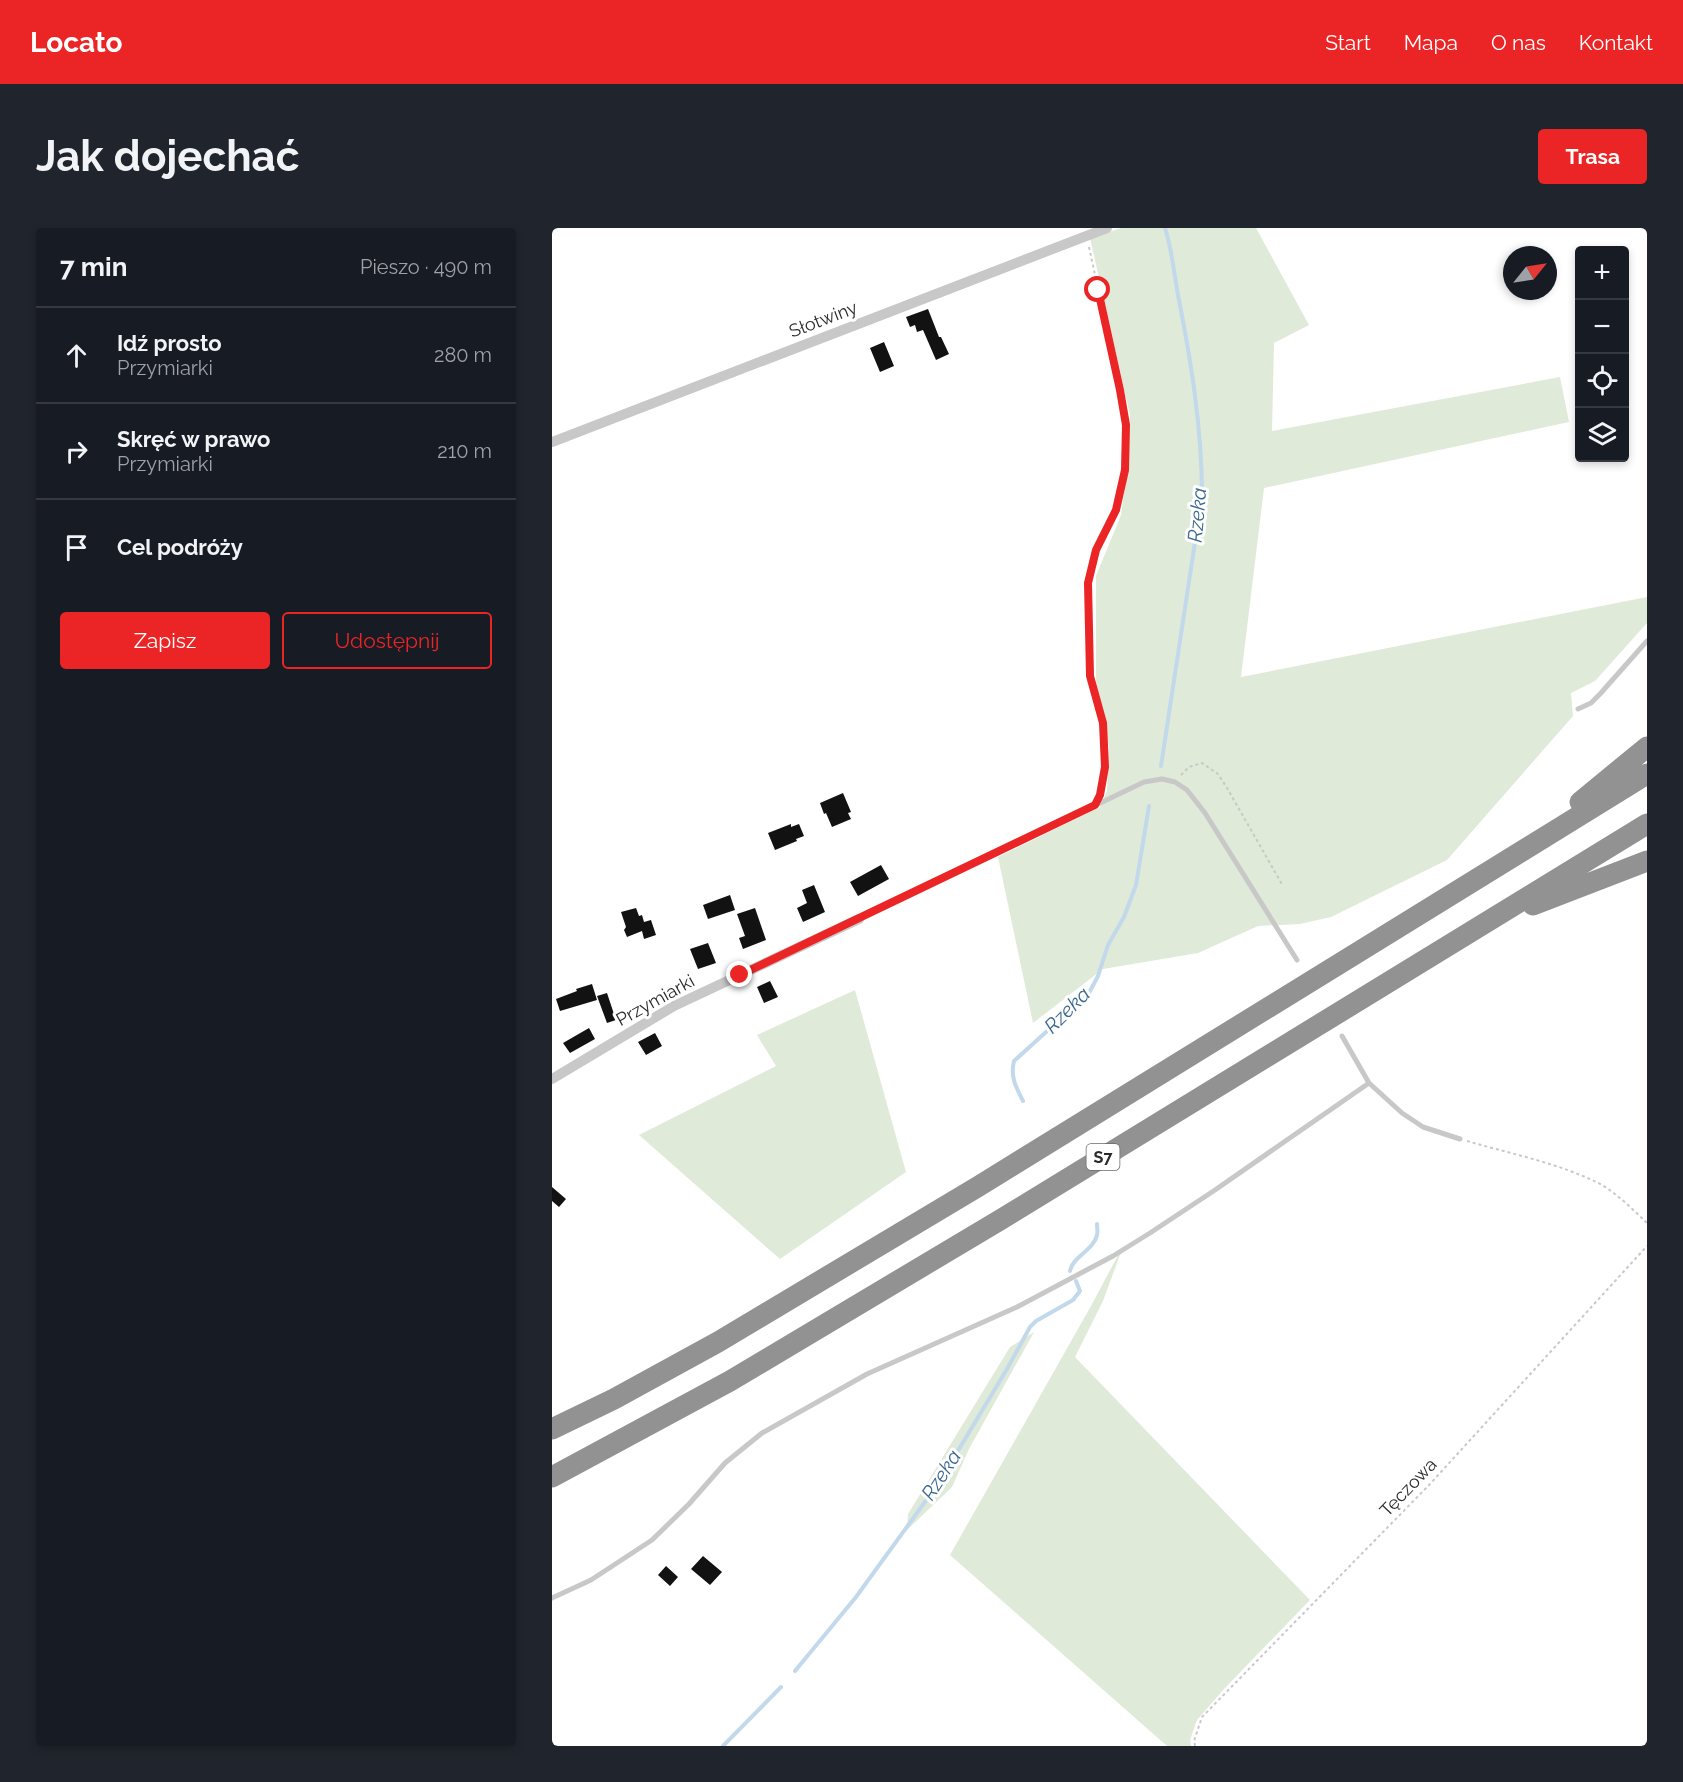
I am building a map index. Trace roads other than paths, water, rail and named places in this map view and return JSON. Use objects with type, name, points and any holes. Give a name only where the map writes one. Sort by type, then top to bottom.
[{"type":"highway","points":[[1507,861],[1647,747]]},
{"type":"highway","name":"S7","points":[[552,1429],[614,1399],[759,1318],[979,1186],[1647,774]]},
{"type":"highway","name":"S7","points":[[552,1477],[730,1381],[1010,1214],[1647,824]]},
{"type":"highway","points":[[1490,920],[1647,861]]},
{"type":"street","name":"Słotwiny","points":[[552,442],[1107,228]]},
{"type":"street","name":"Przymiarki","points":[[552,1079],[674,1006],[859,919]]},
{"type":"lane","points":[[1578,709],[1591,703],[1600,694],[1647,640]]},
{"type":"lane","name":"Przymiarki","points":[[859,919],[1144,782],[1162,779],[1176,782],[1187,790],[1205,813],[1297,960]]},
{"type":"lane","points":[[1342,1036],[1369,1083],[1402,1113],[1423,1127],[1460,1139]]},
{"type":"lane","points":[[552,1598],[591,1580],[651,1540],[689,1504],[725,1463],[762,1433],[867,1374],[1017,1307],[1113,1256],[1215,1190],[1369,1083]]},
{"type":"waterway","name":"Rzeka","points":[[1161,766],[1202,496],[1195,395],[1165,228]]},
{"type":"waterway","name":"Rzeka","points":[[1023,1101],[1013,1077],[1014,1061],[1089,993],[1136,885],[1149,806]]},
{"type":"waterway","name":"Rzeka","points":[[1070,1271],[1095,1240],[1097,1224]]},
{"type":"waterway","name":"Rzeka","points":[[795,1671],[856,1597],[938,1484],[1030,1327],[1036,1321],[1073,1300],[1080,1291],[1076,1281]]},
{"type":"waterway","name":"Rzeka","points":[[723,1746],[781,1687]]}]
